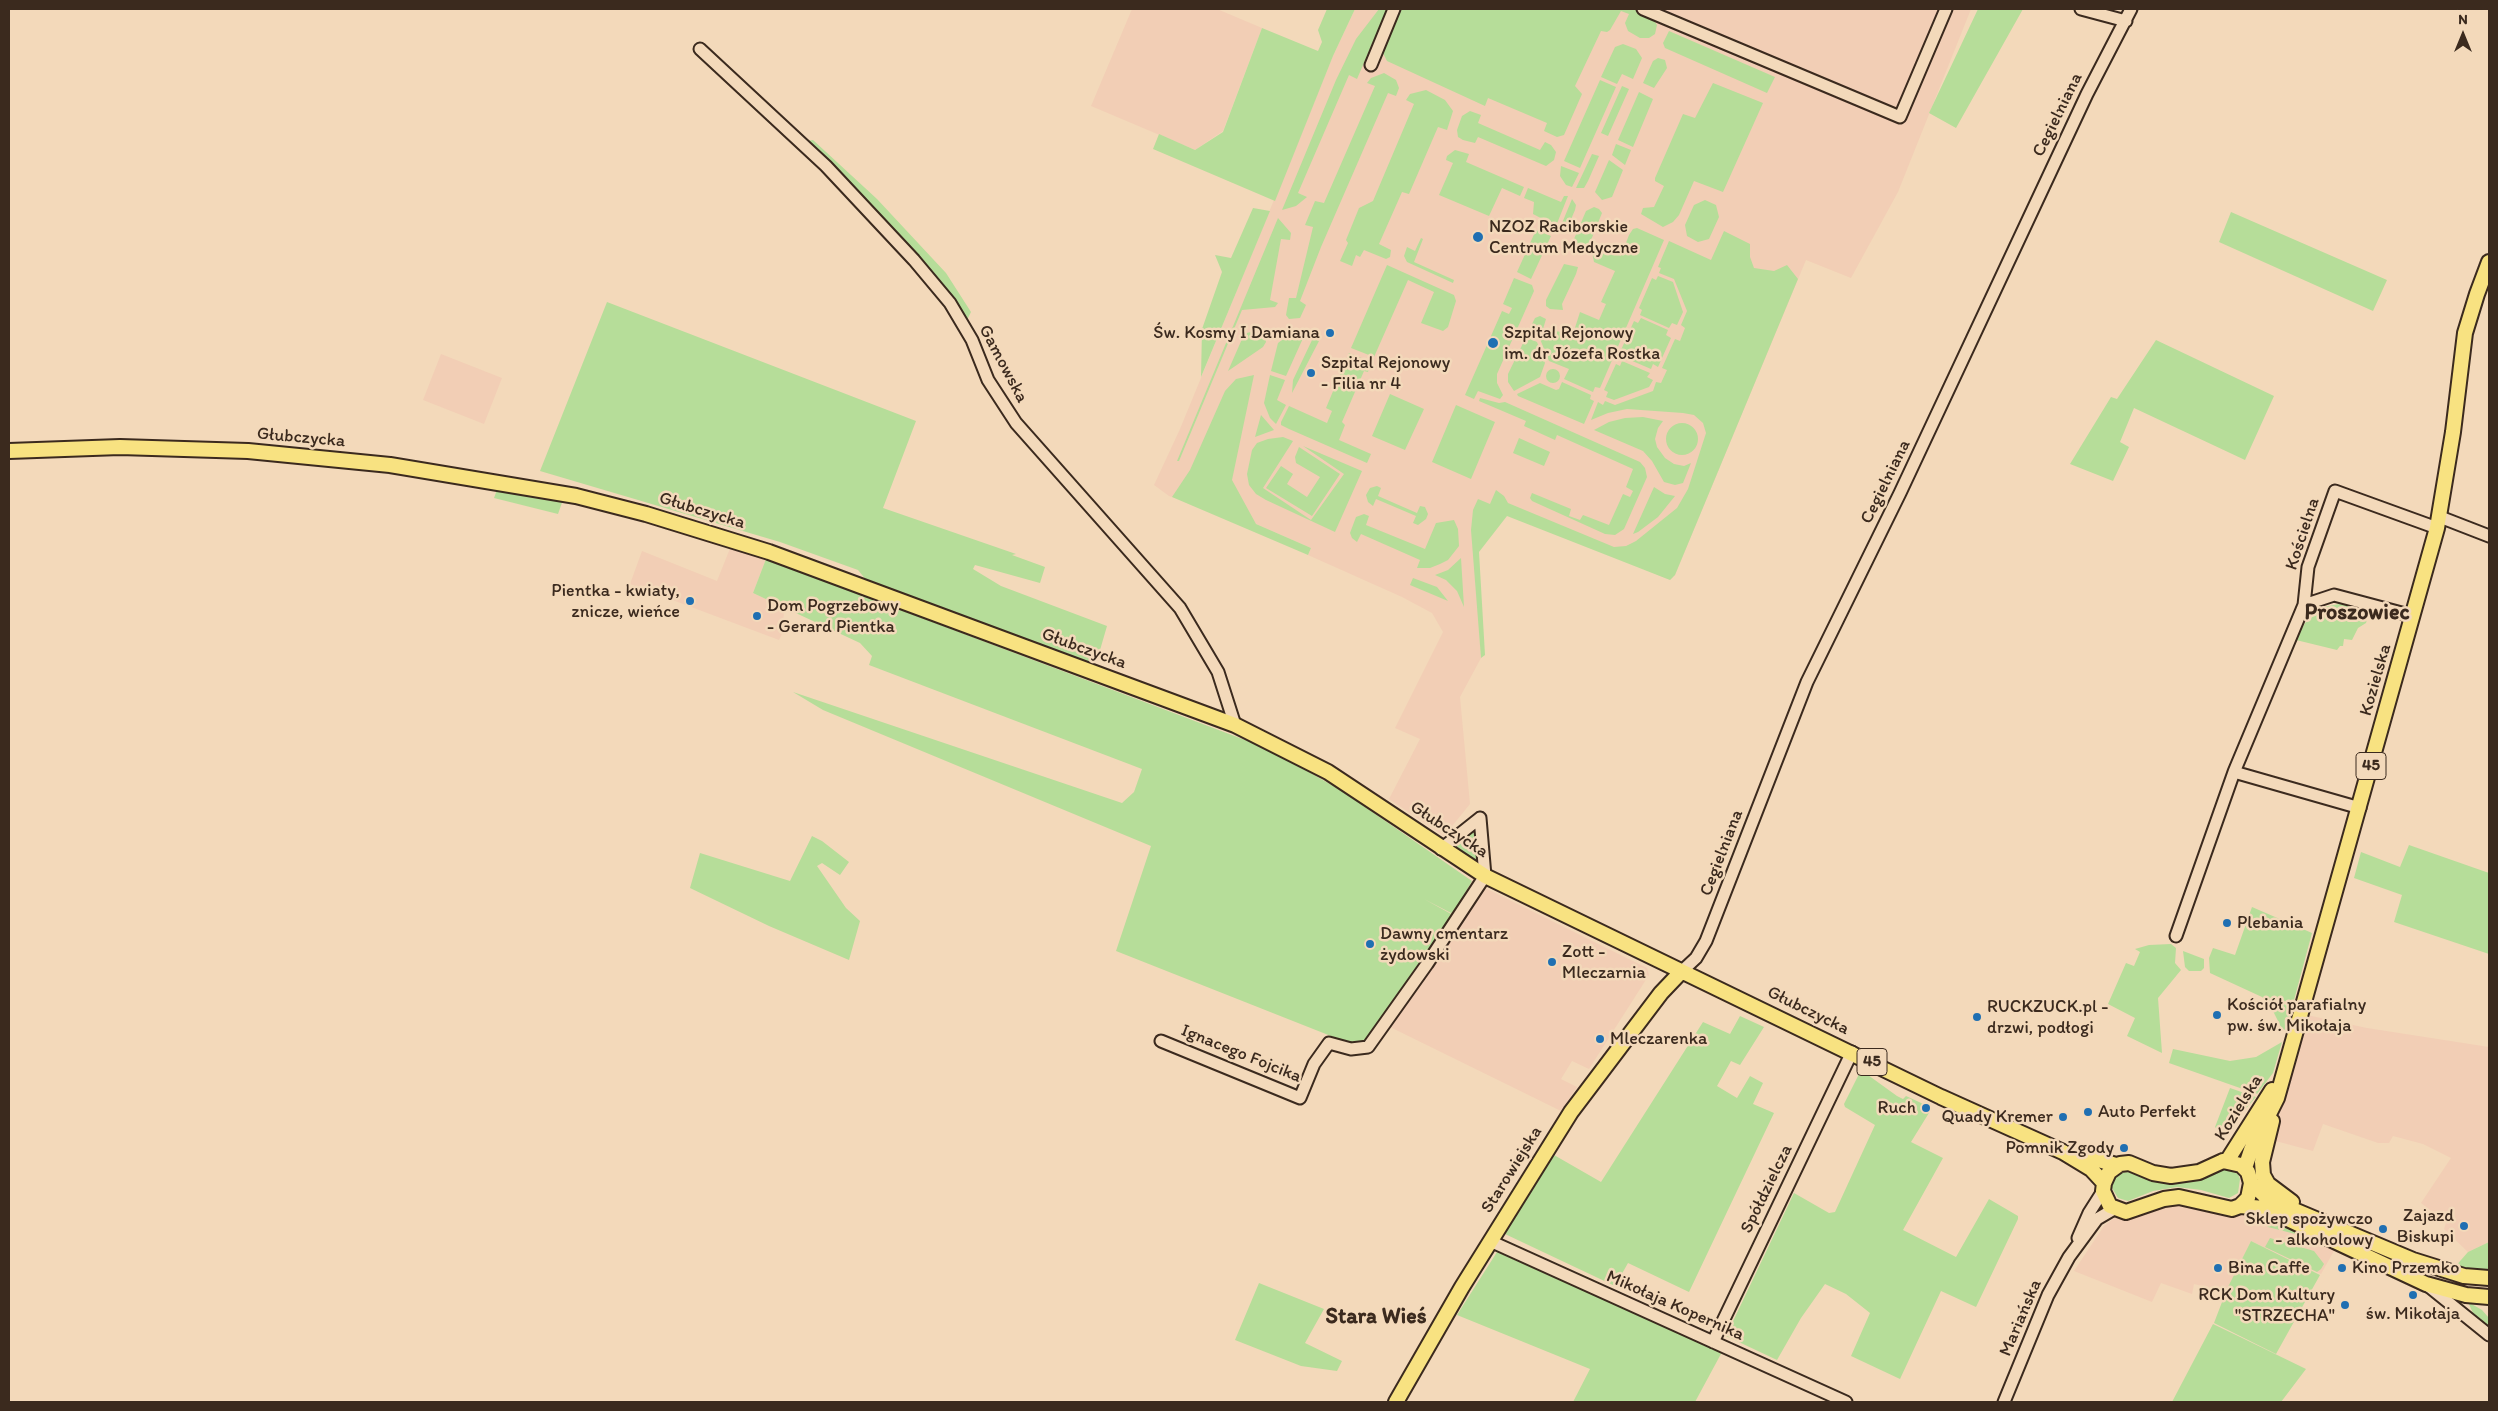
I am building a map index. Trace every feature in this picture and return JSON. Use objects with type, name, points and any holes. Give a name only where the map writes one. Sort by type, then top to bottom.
[{"type":"main road","name":"Kozielska","points":[[2245,1168],[2248,1157],[2277,1098],[2282,1074],[2360,808],[2439,522],[2465,333],[2489,262]]},
{"type":"main road","name":"Głubczycka","points":[[9,451],[120,447],[248,452],[390,465],[576,496],[646,514],[769,552],[1234,726],[1328,772],[1441,849],[1485,876],[1681,972],[1852,1052],[1941,1097],[2063,1152],[2091,1169],[2103,1187]]},
{"type":"main road","name":"Starowiejska","points":[[1396,1402],[1490,1241],[1582,1096],[1661,993],[1681,972]]},
{"type":"main road","name":"Kozielska","points":[[2227,1161],[2282,1074]]},
{"type":"main road","points":[[2277,1098],[2264,1155],[2263,1175],[2273,1188],[2308,1214]]},
{"type":"main road","name":"Głubczycka","points":[[2063,1152],[2116,1166]]},
{"type":"main road","points":[[2227,1161],[2245,1168],[2251,1183],[2268,1199],[2308,1214],[2413,1260],[2464,1276],[2489,1278]]},
{"type":"main road","name":"45","points":[[2116,1166],[2129,1163],[2153,1173],[2182,1176],[2199,1172],[2227,1161]]},
{"type":"main road","points":[[2103,1187],[2109,1172],[2116,1166]]},
{"type":"main road","points":[[2240,1206],[2248,1198],[2251,1183]]},
{"type":"main road","name":"45","points":[[2103,1187],[2105,1200],[2114,1209]]},
{"type":"main road","points":[[2114,1209],[2132,1211],[2155,1201],[2178,1197],[2195,1199],[2227,1210],[2240,1206],[2264,1208],[2426,1284],[2457,1293],[2489,1297]]},
{"type":"street","points":[[1371,65],[1394,9]]},
{"type":"street","points":[[1643,9],[1900,117],[1946,9]]},
{"type":"street","points":[[2082,9],[2126,20]]},
{"type":"street","name":"Cegielniana","points":[[1681,972],[1696,958],[1706,941],[1807,682],[1900,494],[2087,94],[2131,9]]},
{"type":"street","name":"Gamowska","points":[[700,49],[826,166],[914,260],[950,303],[972,340],[988,380],[1016,423],[1180,608],[1218,672],[1234,726]]},
{"type":"street","name":"Kościelna","points":[[2176,936],[2234,772],[2304,605],[2308,567],[2335,491],[2439,522]]},
{"type":"street","points":[[2439,522],[2489,536]]},
{"type":"street","points":[[2304,605],[2334,595],[2413,616]]},
{"type":"street","points":[[2234,772],[2360,808]]},
{"type":"street","points":[[1441,849],[1480,818],[1485,876]]},
{"type":"street","name":"Ignacego Fojcika","points":[[1161,1041],[1300,1098],[1314,1064],[1329,1043],[1351,1049],[1368,1047],[1427,964],[1485,876]]},
{"type":"street","name":"Spółdzielcza","points":[[1713,1342],[1852,1052]]},
{"type":"street","name":"Mariańska","points":[[2004,1402],[2048,1295],[2074,1249],[2089,1213],[2103,1187]]},
{"type":"street","name":"Mariańska","points":[[2074,1249],[2097,1220],[2114,1209]]},
{"type":"street","name":"Mikołaja Kopernika","points":[[1490,1241],[1846,1402]]},
{"type":"street","points":[[2426,1284],[2489,1335]]},
{"type":"shaded area","points":[[1132,9],[1217,9],[1262,28],[1223,131],[1195,150],[1091,106]]},
{"type":"shaded area","name":"Szpital Rejonowy im. dr Józefa Rostka","points":[[1355,9],[1971,9],[1898,192],[1851,278],[1806,260],[1675,575],[1670,580],[1504,507],[1474,545],[1481,658],[1460,697],[1470,804],[1444,836],[1389,799],[1420,739],[1395,728],[1443,632],[1432,613],[1402,597],[1308,555],[1311,548],[1256,524],[1169,496],[1154,485],[1180,429],[1333,56]]},
{"type":"shaded area","points":[[441,354],[502,378],[484,424],[423,400]]},
{"type":"shaded area","points":[[731,546],[766,559],[753,593],[784,607],[783,632],[779,640],[630,584],[642,551],[717,581]]},
{"type":"shaded area","points":[[1483,887],[1647,968],[1649,975],[1589,1069],[1572,1061],[1561,1079],[1577,1087],[1561,1111],[1388,1026]]},
{"type":"shaded area","points":[[2307,1015],[2367,1028],[2489,1047],[2489,1242],[2468,1252],[2444,1229],[2446,1223],[2421,1203],[2451,1158],[2423,1144],[2393,1136],[2389,1143],[2378,1143],[2323,1124],[2313,1151],[2272,1140],[2283,1095]]},
{"type":"shaded area","points":[[2188,1203],[2249,1211],[2269,1218],[2303,1236],[2335,1249],[2321,1274],[2251,1241],[2226,1292],[2194,1284],[2192,1294],[2161,1283],[2152,1302],[2074,1271],[2104,1226],[2118,1215],[2164,1204]]},
{"type":"green space","points":[[1327,9],[1355,9],[1333,56],[1275,201],[1153,149],[1159,134],[1195,150],[1223,132],[1262,28],[1318,51],[1322,42],[1318,30]]},
{"type":"green space","points":[[1379,9],[1387,9],[1357,79],[1349,75],[1298,193],[1307,197],[1296,206],[1282,210],[1336,80],[1356,39]]},
{"type":"green space","points":[[1398,9],[1634,9],[1651,16],[1657,25],[1655,34],[1649,38],[1640,38],[1628,31],[1625,23],[1629,14],[1621,11],[1610,30],[1607,32],[1601,31],[1575,86],[1582,94],[1564,135],[1557,137],[1544,131],[1547,123],[1488,98],[1485,106],[1387,61],[1382,51]]},
{"type":"green space","points":[[1978,9],[2023,9],[1956,128],[1929,113]]},
{"type":"green space","points":[[1669,31],[1775,77],[1767,93],[1665,48],[1663,43]]},
{"type":"green space","points":[[1623,44],[1636,49],[1642,58],[1633,79],[1622,74],[1617,84],[1601,77],[1615,47]]},
{"type":"green space","points":[[1658,58],[1665,60],[1667,68],[1654,88],[1643,83],[1653,61]]},
{"type":"green space","points":[[1384,73],[1396,80],[1399,88],[1396,96],[1388,93],[1321,247],[1300,301],[1306,305],[1300,318],[1289,319],[1286,315],[1289,298],[1296,298],[1313,227],[1305,225],[1315,201],[1324,203],[1375,86],[1367,83],[1371,78]]},
{"type":"green space","points":[[1600,80],[1616,87],[1580,168],[1564,161]]},
{"type":"green space","points":[[1713,83],[1763,103],[1723,192],[1694,181],[1679,215],[1673,222],[1663,227],[1641,214],[1643,208],[1654,207],[1664,186],[1655,181],[1655,178],[1683,114],[1695,118]]},
{"type":"green space","points":[[1622,86],[1629,89],[1608,136],[1601,133]]},
{"type":"green space","points":[[1426,90],[1445,100],[1453,111],[1447,130],[1438,127],[1409,194],[1402,192],[1379,244],[1391,250],[1390,257],[1386,259],[1364,250],[1360,257],[1356,255],[1352,266],[1340,261],[1359,208],[1373,201],[1414,104],[1406,100],[1410,94]]},
{"type":"green space","points":[[1639,92],[1653,99],[1633,147],[1618,140]]},
{"type":"green space","points":[[1470,111],[1481,115],[1478,123],[1540,150],[1545,142],[1551,145],[1556,152],[1554,160],[1546,166],[1478,137],[1475,143],[1463,140],[1458,137],[1457,130],[1462,116]]},
{"type":"green space","points":[[813,140],[877,199],[946,273],[971,312],[966,322],[805,141]]},
{"type":"green space","points":[[1616,144],[1631,150],[1625,165],[1612,155]]},
{"type":"green space","points":[[1455,150],[1469,154],[1466,162],[1524,187],[1520,196],[1502,188],[1489,216],[1439,195],[1453,163],[1446,160],[1447,156]]},
{"type":"green space","points":[[1592,154],[1599,156],[1588,181],[1584,188],[1576,188]]},
{"type":"green space","points":[[1609,160],[1623,170],[1612,197],[1602,200],[1595,192]]},
{"type":"green space","points":[[1561,166],[1579,173],[1572,187],[1566,185],[1560,176]]},
{"type":"green space","points":[[1528,188],[1561,202],[1564,196],[1568,196],[1556,226],[1533,214],[1534,202],[1524,198]]},
{"type":"green space","points":[[1572,199],[1576,205],[1575,210],[1569,224],[1560,228]]},
{"type":"green space","points":[[1705,200],[1716,205],[1719,217],[1709,239],[1698,242],[1687,236],[1685,225],[1694,205]]},
{"type":"green space","points":[[1594,207],[1602,213],[1587,250],[1580,255],[1572,251],[1571,246],[1586,211]]},
{"type":"green space","points":[[1253,208],[1270,211],[1201,377],[1202,329],[1222,272],[1215,255],[1231,258]]},
{"type":"green space","points":[[2231,212],[2387,280],[2373,311],[2219,242]]},
{"type":"green space","points":[[1278,218],[1291,233],[1290,240],[1281,239],[1270,300],[1278,303],[1275,307],[1242,310],[1179,461],[1177,461]]},
{"type":"green space","points":[[1637,228],[1664,240],[1600,388],[1595,387],[1593,392],[1564,379],[1569,369],[1549,361],[1540,339],[1527,334],[1535,318],[1540,316],[1546,319],[1543,329],[1573,334],[1580,312],[1599,320],[1606,304],[1601,302],[1615,271],[1594,262],[1592,252],[1600,255],[1603,247],[1621,256],[1629,235],[1633,229]]},
{"type":"green space","points":[[1536,230],[1551,236],[1531,279],[1517,272]]},
{"type":"green space","points":[[1724,231],[1750,244],[1750,257],[1754,268],[1774,271],[1787,265],[1798,279],[1675,575],[1670,580],[1507,516],[1479,552],[1485,655],[1481,658],[1471,530],[1473,510],[1478,499],[1490,504],[1496,490],[1504,496],[1508,503],[1614,547],[1626,546],[1636,541],[1677,508],[1688,489],[1706,433],[1703,423],[1694,415],[1627,409],[1608,413],[1591,420],[1598,402],[1603,405],[1605,401],[1615,405],[1653,391],[1656,382],[1661,383],[1667,370],[1662,368],[1675,339],[1680,341],[1685,328],[1681,325],[1687,311],[1674,279],[1659,273],[1661,268],[1658,267],[1669,241],[1711,260]]},
{"type":"green space","points":[[1421,238],[1423,239],[1414,262],[1454,280],[1453,283],[1407,262],[1404,256],[1407,247],[1415,251]]},
{"type":"green space","points":[[1564,264],[1578,267],[1576,274],[1562,304],[1563,310],[1550,309],[1546,306],[1546,300]]},
{"type":"green space","points":[[1387,265],[1454,295],[1456,301],[1448,327],[1443,331],[1421,323],[1434,292],[1408,280],[1374,357],[1351,348]]},
{"type":"green space","points":[[1658,276],[1673,282],[1683,312],[1677,325],[1672,323],[1669,328],[1640,315],[1642,310],[1639,308],[1652,278],[1656,280]]},
{"type":"green space","points":[[1514,278],[1532,285],[1534,291],[1497,374],[1497,383],[1503,395],[1500,399],[1478,391],[1474,399],[1465,395],[1502,311],[1509,314],[1512,308],[1503,304]]},
{"type":"green space","points":[[607,302],[916,421],[883,508],[1016,554],[1012,555],[1045,567],[1040,583],[975,565],[973,569],[1001,586],[1107,626],[1098,657],[1088,663],[867,581],[858,570],[780,542],[540,471]]},
{"type":"green space","points":[[1641,318],[1668,330],[1666,335],[1671,338],[1658,367],[1653,364],[1651,369],[1623,357],[1625,352],[1621,350],[1634,321],[1638,323]]},
{"type":"green space","points":[[1254,331],[1265,337],[1266,342],[1263,347],[1228,371],[1242,339],[1247,333]]},
{"type":"green space","points":[[1291,333],[1304,336],[1286,376],[1271,371],[1278,343]]},
{"type":"green space","points":[[1526,337],[1537,342],[1545,363],[1540,377],[1514,391],[1508,382],[1508,374]]},
{"type":"green space","points":[[1313,338],[1319,341],[1292,393],[1293,380]]},
{"type":"green space","points":[[2156,340],[2274,396],[2245,460],[2134,408],[2120,442],[2129,447],[2113,481],[2070,464],[2111,397],[2117,399]]},
{"type":"green space","points":[[1349,353],[1371,362],[1368,372],[1364,371],[1342,422],[1345,425],[1339,440],[1371,454],[1367,463],[1281,425],[1289,406],[1327,423],[1332,411],[1326,408]]},
{"type":"green space","points":[[1622,361],[1650,373],[1647,377],[1653,380],[1649,387],[1614,400],[1606,397],[1608,392],[1604,390],[1616,364],[1620,366]]},
{"type":"green space","points":[[1550,369],[1556,369],[1560,376],[1556,383],[1550,383],[1546,379],[1546,373]]},
{"type":"green space","points":[[1254,375],[1232,480],[1256,524],[1311,548],[1308,555],[1172,497],[1190,470],[1225,391],[1236,379]]},
{"type":"green space","points":[[1270,375],[1285,380],[1277,400],[1286,405],[1276,424],[1270,418],[1264,403]]},
{"type":"green space","points":[[1562,382],[1591,395],[1590,399],[1594,401],[1584,424],[1517,394],[1540,383],[1556,390],[1559,389]]},
{"type":"green space","points":[[1390,394],[1424,409],[1405,450],[1372,436]]},
{"type":"green space","points":[[1480,398],[1499,403],[1505,402],[1640,462],[1645,468],[1647,477],[1624,529],[1615,535],[1605,534],[1532,501],[1530,498],[1532,493],[1571,509],[1569,516],[1580,520],[1583,515],[1609,525],[1623,494],[1630,497],[1633,491],[1626,487],[1633,469],[1557,435],[1555,440],[1524,426],[1526,421],[1479,401]]},
{"type":"green space","points":[[1456,405],[1495,422],[1471,479],[1432,462]]},
{"type":"green space","points":[[1261,415],[1274,430],[1255,437]]},
{"type":"green space","points":[[1643,417],[1663,421],[1658,428],[1655,439],[1657,447],[1665,458],[1674,464],[1684,466],[1691,463],[1683,483],[1675,485],[1664,482],[1652,461],[1643,451],[1594,430],[1609,422],[1625,418]]},
{"type":"green space","points":[[1682,423],[1693,428],[1698,439],[1693,450],[1682,455],[1671,450],[1666,439],[1671,428]]},
{"type":"green space","points":[[1283,437],[1293,441],[1263,488],[1311,520],[1344,474],[1303,446],[1362,471],[1335,532],[1266,500],[1256,494],[1249,485],[1247,474],[1252,450],[1257,443]]},
{"type":"green space","points":[[1519,438],[1550,452],[1544,466],[1513,453]]},
{"type":"green space","points":[[1299,447],[1340,474],[1312,516],[1266,488],[1281,466],[1293,474],[1287,484],[1307,497],[1320,477],[1296,463],[1295,457]]},
{"type":"green space","points":[[1377,486],[1381,488],[1378,496],[1417,513],[1420,506],[1425,507],[1428,514],[1426,519],[1418,525],[1413,523],[1416,516],[1376,499],[1373,506],[1368,502],[1366,495],[1370,488]]},
{"type":"green space","points":[[498,487],[564,497],[558,514],[494,498]]},
{"type":"green space","points":[[1654,487],[1665,494],[1675,496],[1658,517],[1633,534]]},
{"type":"green space","points":[[1364,514],[1369,516],[1366,525],[1425,549],[1436,523],[1454,520],[1458,529],[1459,546],[1448,560],[1430,568],[1417,568],[1420,560],[1361,534],[1357,542],[1352,538],[1350,533],[1356,517]]},
{"type":"green space","points":[[1461,558],[1464,607],[1457,591],[1446,580],[1435,575],[1448,570]]},
{"type":"green space","points":[[766,559],[1253,743],[1288,760],[1342,791],[1472,881],[1453,914],[1424,899],[1453,915],[1365,1043],[1354,1045],[1116,951],[1151,846],[823,710],[793,692],[1122,803],[1134,792],[1142,769],[869,665],[872,656],[860,643],[753,593]]},
{"type":"green space","points":[[1413,578],[1437,587],[1448,601],[1410,585]]},
{"type":"green space","points":[[2344,603],[2370,607],[2366,623],[2358,628],[2352,640],[2344,639],[2343,646],[2340,646],[2337,650],[2296,640],[2305,623],[2324,607]]},
{"type":"green space","points":[[1474,831],[1477,859],[1473,862],[1454,850],[1454,846]]},
{"type":"green space","points":[[812,836],[822,841],[849,862],[840,875],[822,863],[817,866],[846,908],[860,921],[849,960],[769,926],[690,888],[700,853],[790,881]]},
{"type":"green space","points":[[2409,845],[2489,873],[2489,954],[2394,922],[2402,895],[2354,878],[2361,852],[2400,867]]},
{"type":"green space","points":[[2252,907],[2312,933],[2286,1030],[2282,1029],[2269,1003],[2262,997],[2210,973],[2209,958],[2213,948],[2235,955]]},
{"type":"green space","points":[[2171,944],[2176,948],[2175,963],[2181,970],[2158,998],[2162,1053],[2127,1036],[2135,1018],[2108,1004],[2126,963],[2134,966],[2140,952],[2135,949],[2149,945]]},
{"type":"green space","points":[[2183,951],[2204,959],[2204,968],[2201,971],[2189,971],[2185,967]]},
{"type":"green space","points":[[1740,1016],[1764,1027],[1740,1065],[1731,1061],[1717,1086],[1737,1098],[1750,1076],[1763,1083],[1753,1104],[1774,1113],[1689,1292],[1628,1263],[1615,1286],[1505,1234],[1554,1155],[1601,1182],[1703,1022],[1730,1034]]},
{"type":"green space","points":[[2282,1042],[2273,1073],[2257,1094],[2169,1063],[2173,1049],[2230,1061],[2256,1057]]},
{"type":"green space","points":[[1861,1070],[1897,1096],[1903,1099],[1906,1096],[1932,1108],[1911,1142],[1943,1158],[1903,1230],[1956,1257],[1989,1199],[2018,1216],[1976,1307],[1941,1291],[1900,1379],[1851,1356],[1870,1313],[1846,1294],[1825,1284],[1801,1318],[1777,1360],[1726,1336],[1794,1193],[1829,1213],[1835,1212],[1875,1125],[1845,1107],[1844,1104]]},
{"type":"green space","points":[[2230,1088],[2256,1097],[2223,1135],[2215,1127]]},
{"type":"green space","points":[[2226,1169],[2238,1174],[2240,1179],[2238,1193],[2229,1198],[2201,1190],[2177,1187],[2153,1191],[2128,1201],[2118,1198],[2112,1188],[2112,1181],[2119,1173],[2128,1172],[2157,1181],[2176,1183],[2198,1180]]},
{"type":"green space","points":[[2265,1217],[2303,1236],[2268,1227],[2262,1221]]},
{"type":"green space","points":[[2270,1238],[2314,1251],[2324,1264],[2317,1272],[2265,1247]]},
{"type":"green space","points":[[2251,1241],[2320,1275],[2276,1354],[2214,1323],[2227,1289]]},
{"type":"green space","points":[[2489,1242],[2489,1272],[2454,1268],[2468,1252]]},
{"type":"green space","points":[[1497,1252],[1722,1352],[1695,1402],[1573,1402],[1590,1369],[1457,1315]]},
{"type":"green space","points":[[1259,1283],[1324,1309],[1305,1343],[1342,1361],[1337,1371],[1301,1366],[1235,1340]]},
{"type":"green space","points":[[2468,1302],[2482,1310],[2489,1318],[2489,1328],[2473,1313]]},
{"type":"green space","points":[[2213,1324],[2306,1369],[2281,1402],[2172,1402]]},
{"type":"place","name":"NZOZ Raciborskie Centrum Medyczne","points":[[1478,237]]},
{"type":"place","name":"Św. Kosmy I Damiana","points":[[1330,333]]},
{"type":"place","name":"Szpital Rejonowy im. dr Józefa Rostka","points":[[1493,343]]},
{"type":"place","name":"Szpital Rejonowy - Filia nr 4","points":[[1311,373]]},
{"type":"place","name":"Pientka - kwiaty, znicze, wieńce","points":[[690,601]]},
{"type":"place","name":"Dom Pogrzebowy - Gerard Pientka","points":[[757,616]]},
{"type":"place","name":"Plebania","points":[[2227,923]]},
{"type":"place","name":"Dawny cmentarz żydowski","points":[[1370,944]]},
{"type":"place","name":"Zott - Mleczarnia","points":[[1552,962]]},
{"type":"place","name":"Kościół parafialny pw. św. Mikołaja","points":[[2217,1015]]},
{"type":"place","name":"RUCKZUCK.pl - drzwi, podłogi","points":[[1977,1017]]},
{"type":"place","name":"Mleczarenka","points":[[1600,1039]]},
{"type":"place","name":"Ruch","points":[[1926,1108]]},
{"type":"place","name":"Auto Perfekt","points":[[2088,1112]]},
{"type":"place","name":"Quady Kremer","points":[[2063,1117]]},
{"type":"place","name":"Pomnik Zgody","points":[[2124,1148]]},
{"type":"place","name":"Zajazd Biskupi","points":[[2464,1226]]},
{"type":"place","name":"Sklep spożywczo - alkoholowy","points":[[2383,1229]]},
{"type":"place","name":"Bina Caffe","points":[[2218,1268]]},
{"type":"place","name":"Kino Przemko","points":[[2342,1268]]},
{"type":"place","name":"św. Mikołaja","points":[[2413,1295]]},
{"type":"place","name":"RCK Dom Kultury \"STRZECHA\"","points":[[2345,1305]]},
{"type":"district","name":"Proszowiec","points":[[2357,613]]},
{"type":"district","name":"Stara Wieś","points":[[1376,1317]]}]
